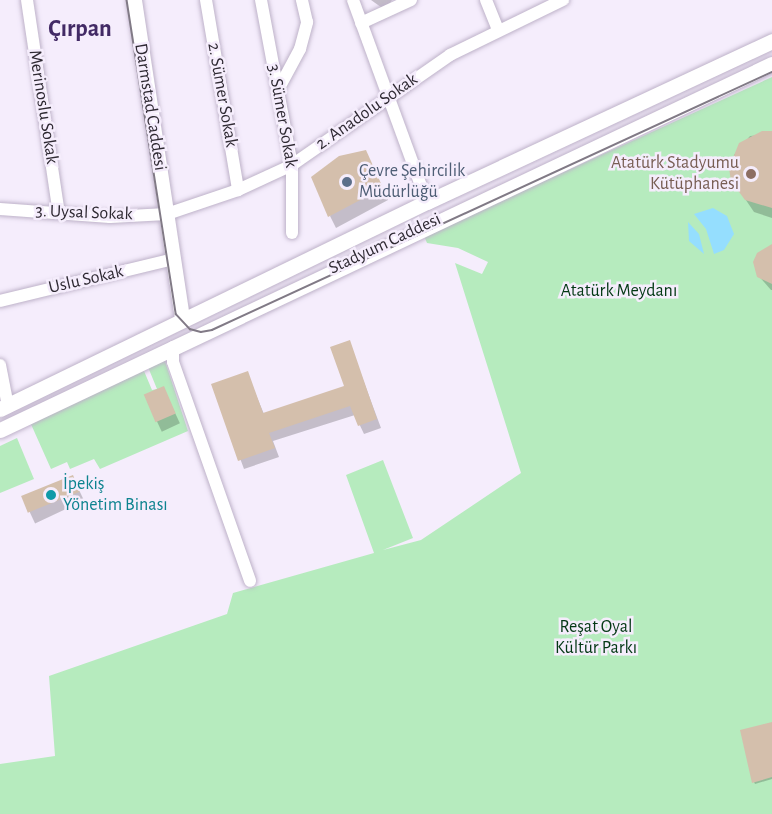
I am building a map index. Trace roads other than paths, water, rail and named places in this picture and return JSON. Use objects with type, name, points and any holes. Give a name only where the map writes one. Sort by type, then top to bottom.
[{"type":"main road","name":"Darmstad Caddesi","points":[[134,0],[182,319]]},
{"type":"main road","points":[[4,408],[182,319],[772,41]]},
{"type":"main road","name":"Stadyum Caddesi","points":[[0,430],[772,64]]},
{"type":"street","name":"Merinoslu Sokak","points":[[27,0],[59,213]]},
{"type":"street","name":"2. Sümer Sokak","points":[[206,0],[238,190]]},
{"type":"street","name":"3. Sümer Sokak","points":[[261,0],[292,165],[292,233]]},
{"type":"street","points":[[278,90],[300,49],[307,22],[302,0]]},
{"type":"street","points":[[353,0],[427,202]]},
{"type":"street","points":[[361,23],[411,0]]},
{"type":"street","points":[[486,0],[498,30]]},
{"type":"street","name":"2. Anadolu Sokak","points":[[167,214],[238,190],[292,165],[388,95],[450,55],[563,0]]},
{"type":"street","name":"3. Uysal Sokak","points":[[0,208],[110,217],[167,214]]},
{"type":"street","name":"Uslu Sokak","points":[[0,301],[173,260]]},
{"type":"street","points":[[173,347],[173,362],[250,581]]},
{"type":"street","points":[[0,365],[4,408]]},
{"type":"water","points":[[713,208],[727,216],[734,234],[724,250],[714,254],[706,229],[694,214]]},
{"type":"water","points":[[688,222],[699,234],[704,254],[689,241]]},
{"type":"tram line","points":[[127,0],[176,314],[190,329],[201,332],[212,330],[772,72]]},
{"type":"place","name":"Atatürk Stadyumu Kütüphanesi","points":[[751,174]]},
{"type":"place","name":"Çevre Şehircilik Müdürlüğü","points":[[347,182]]},
{"type":"place","name":"İpekiş Yönetim Binası","points":[[51,495]]},
{"type":"district","name":"Çırpan","points":[[80,30]]},
{"type":"park label","name":"Atatürk Meydanı","points":[[619,291]]},
{"type":"park label","name":"Reşat Oyal Kültür Parkı","points":[[596,638]]}]
